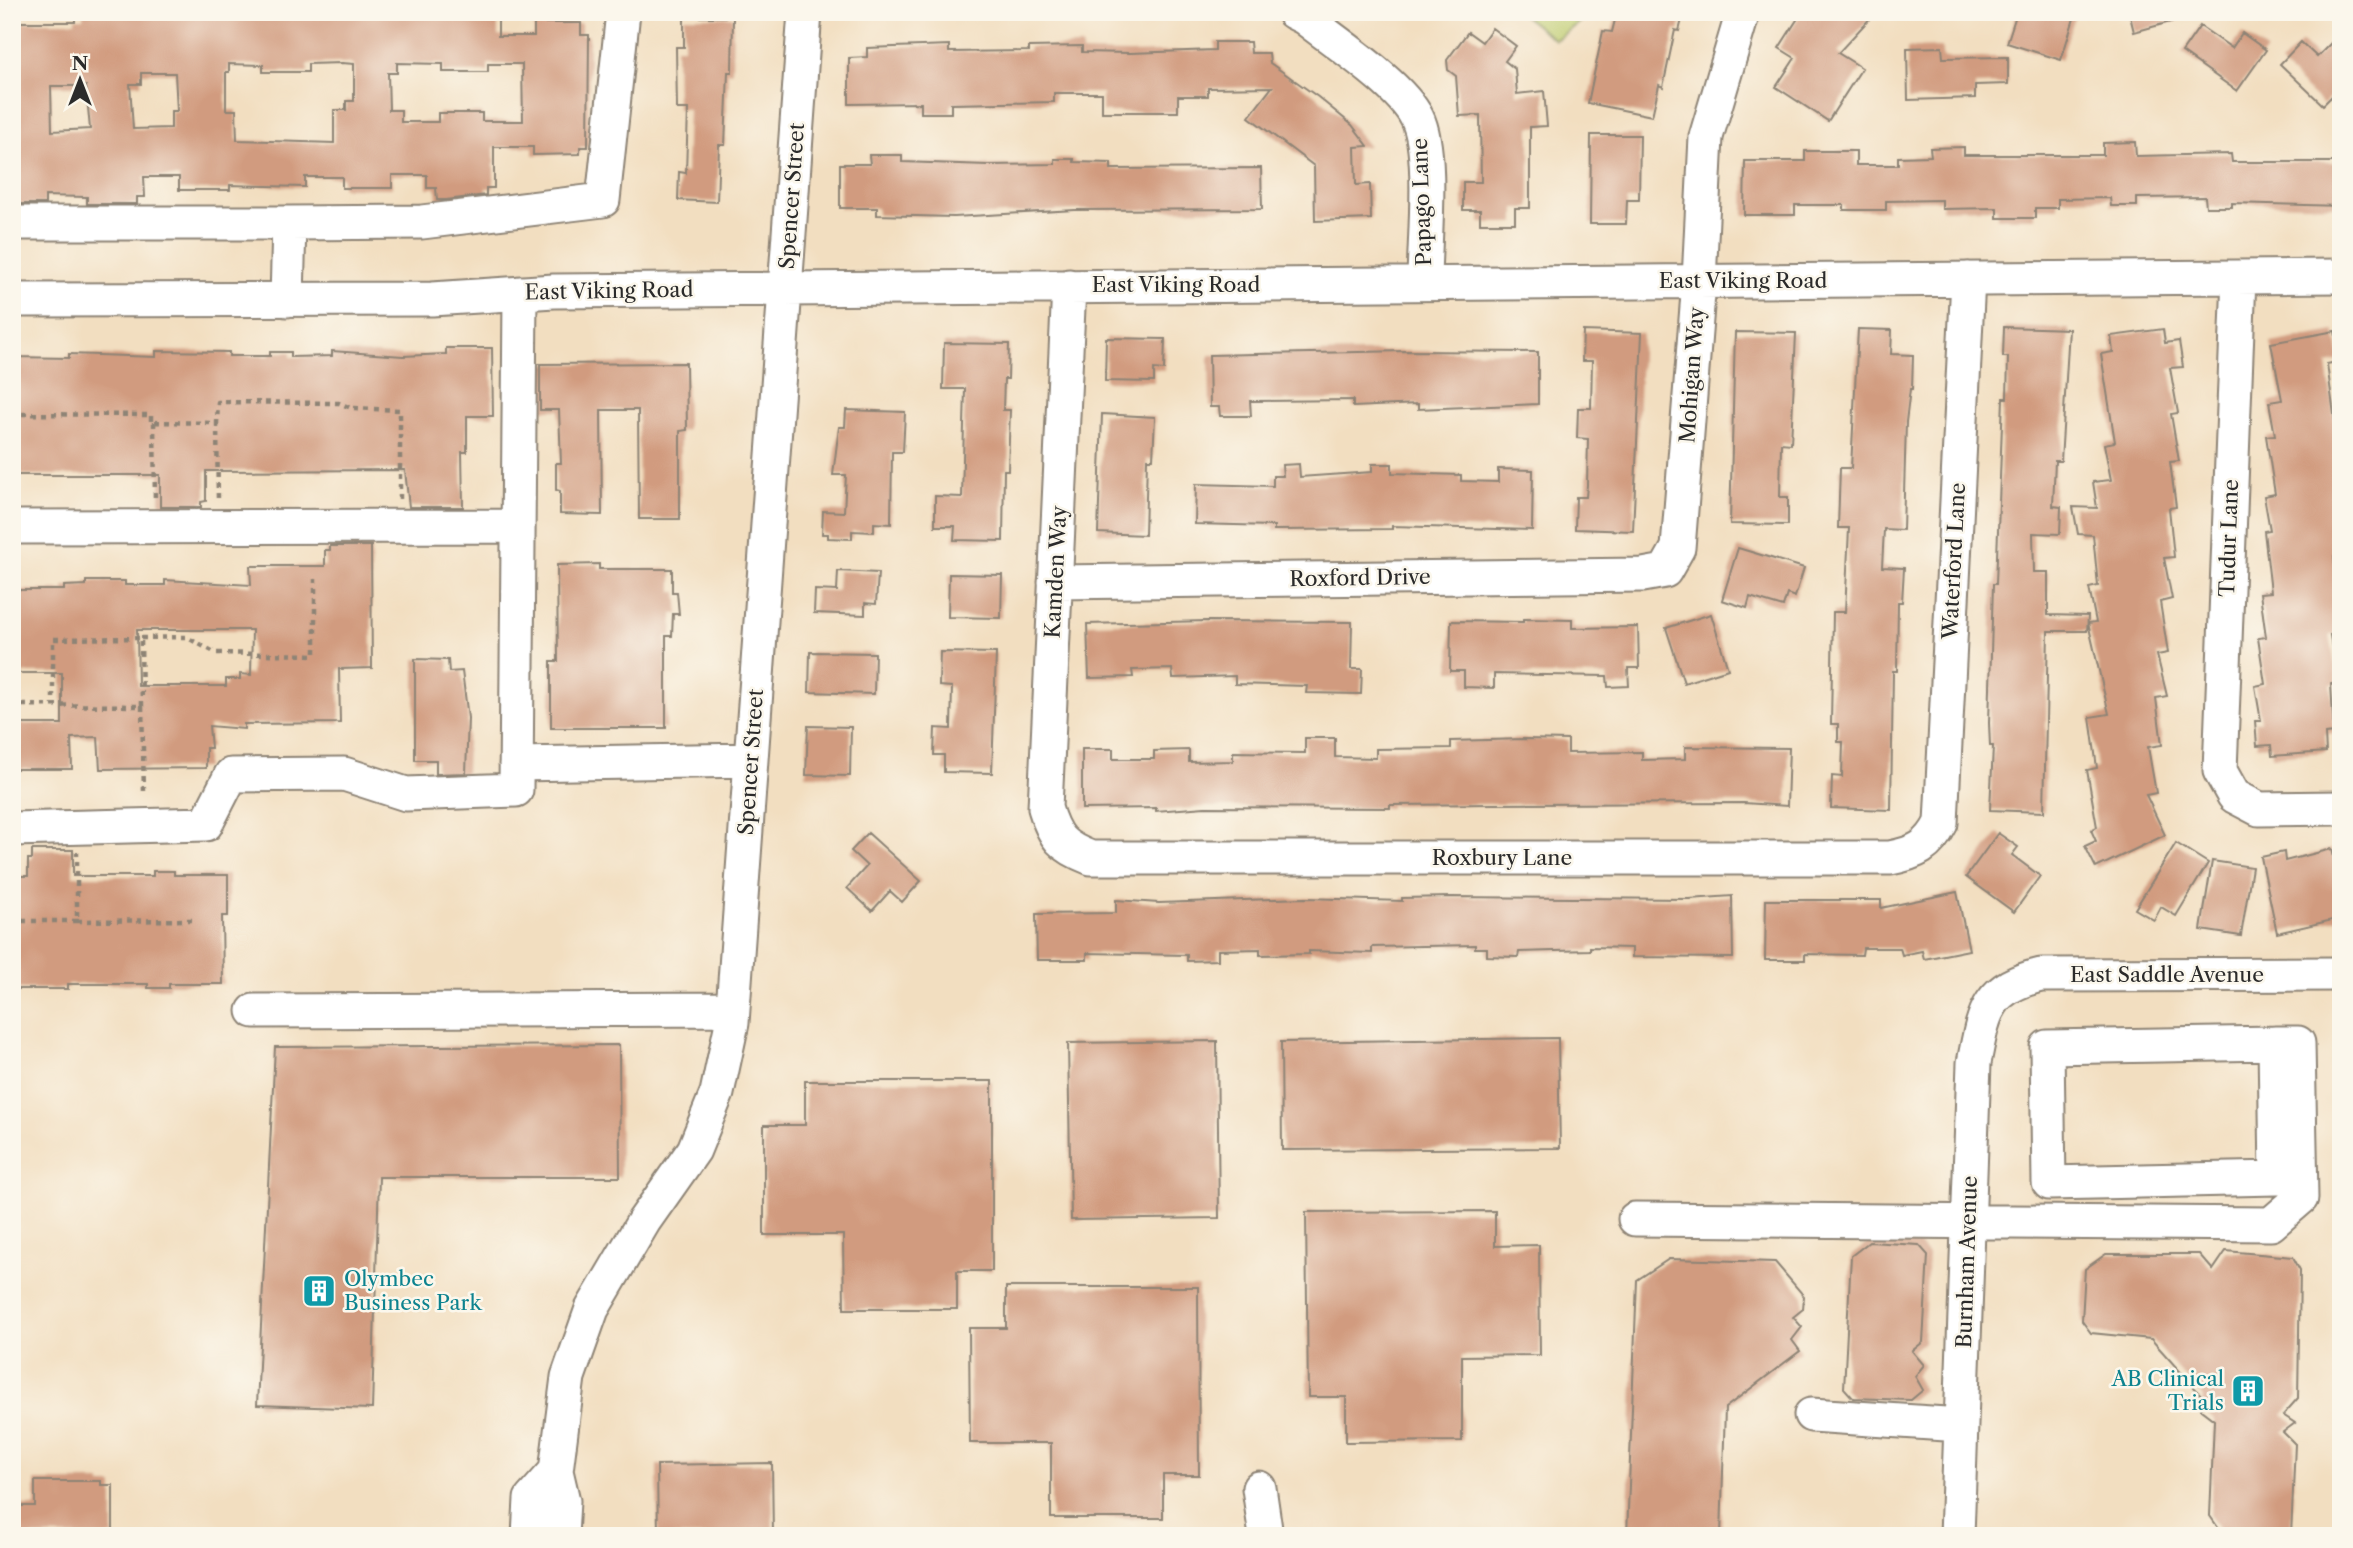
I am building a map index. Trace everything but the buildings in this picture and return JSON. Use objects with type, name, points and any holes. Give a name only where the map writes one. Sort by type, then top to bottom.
[{"type":"street","points":[[12,223],[422,222],[603,200],[623,12]]},
{"type":"street","name":"Spencer Street","points":[[561,1536],[563,1501],[555,1471],[568,1377],[592,1309],[644,1222],[694,1150],[717,1093],[733,1009],[805,12]]},
{"type":"street","name":"Papago Lane","points":[[1293,12],[1305,18],[1400,94],[1417,117],[1425,143],[1424,283]]},
{"type":"street","name":"Mohigan Way","points":[[1665,571],[1678,548],[1699,281],[1706,137],[1743,12]]},
{"type":"street","points":[[287,300],[289,223]]},
{"type":"street","name":"East Viking Road","points":[[12,300],[432,299],[520,293],[786,289],[2341,276]]},
{"type":"street","name":"Tudur Lane","points":[[2239,277],[2220,771],[2234,796],[2259,809],[2341,808]]},
{"type":"street","name":"Waterford Lane","points":[[1932,841],[1941,823],[1968,279]]},
{"type":"street","name":"Kamden Way","points":[[1069,286],[1045,808],[1052,830],[1069,849]]},
{"type":"street","points":[[12,829],[206,824],[231,775],[344,774],[406,794],[516,790],[520,293]]},
{"type":"street","points":[[12,527],[518,526]]},
{"type":"street","name":"Roxford Drive","points":[[1055,582],[1643,575],[1665,571]]},
{"type":"street","points":[[516,764],[751,760]]},
{"type":"street","name":"Roxbury Lane","points":[[1069,849],[1091,858],[1890,858],[1914,853],[1932,841]]},
{"type":"street","name":"East Saddle Avenue","points":[[1997,993],[2016,981],[2042,975],[2341,974]]},
{"type":"street","name":"Burnham Avenue","points":[[1957,1536],[1974,1063],[1983,1016],[1997,993]]},
{"type":"street","points":[[254,1011],[733,1009]]},
{"type":"street","points":[[1635,1219],[2271,1224],[2301,1198],[2298,1043],[2275,1043],[2047,1047],[2049,1183],[2277,1178],[2275,1043]]},
{"type":"street","points":[[1811,1415],[1961,1425]]},
{"type":"street","points":[[529,1536],[531,1499],[555,1471]]},
{"type":"street","points":[[1259,1488],[1266,1536]]},
{"type":"path","points":[[218,528],[218,402],[339,403],[351,408],[400,410],[400,502],[409,526]]},
{"type":"path","points":[[12,414],[151,415],[154,422],[156,526]]},
{"type":"path","points":[[154,422],[217,423]]},
{"type":"path","points":[[53,705],[53,639],[186,637],[216,653],[315,654],[315,579]]},
{"type":"path","points":[[141,638],[144,792]]},
{"type":"path","points":[[12,705],[142,706]]},
{"type":"path","points":[[76,827],[77,921]]},
{"type":"path","points":[[12,921],[192,920]]},
{"type":"green space","points":[[1519,12],[1594,12],[1555,40]]},
{"type":"place","name":"Olymbec Business Park","points":[[319,1291]]},
{"type":"place","name":"AB Clinical Trials","points":[[2248,1391]]}]
